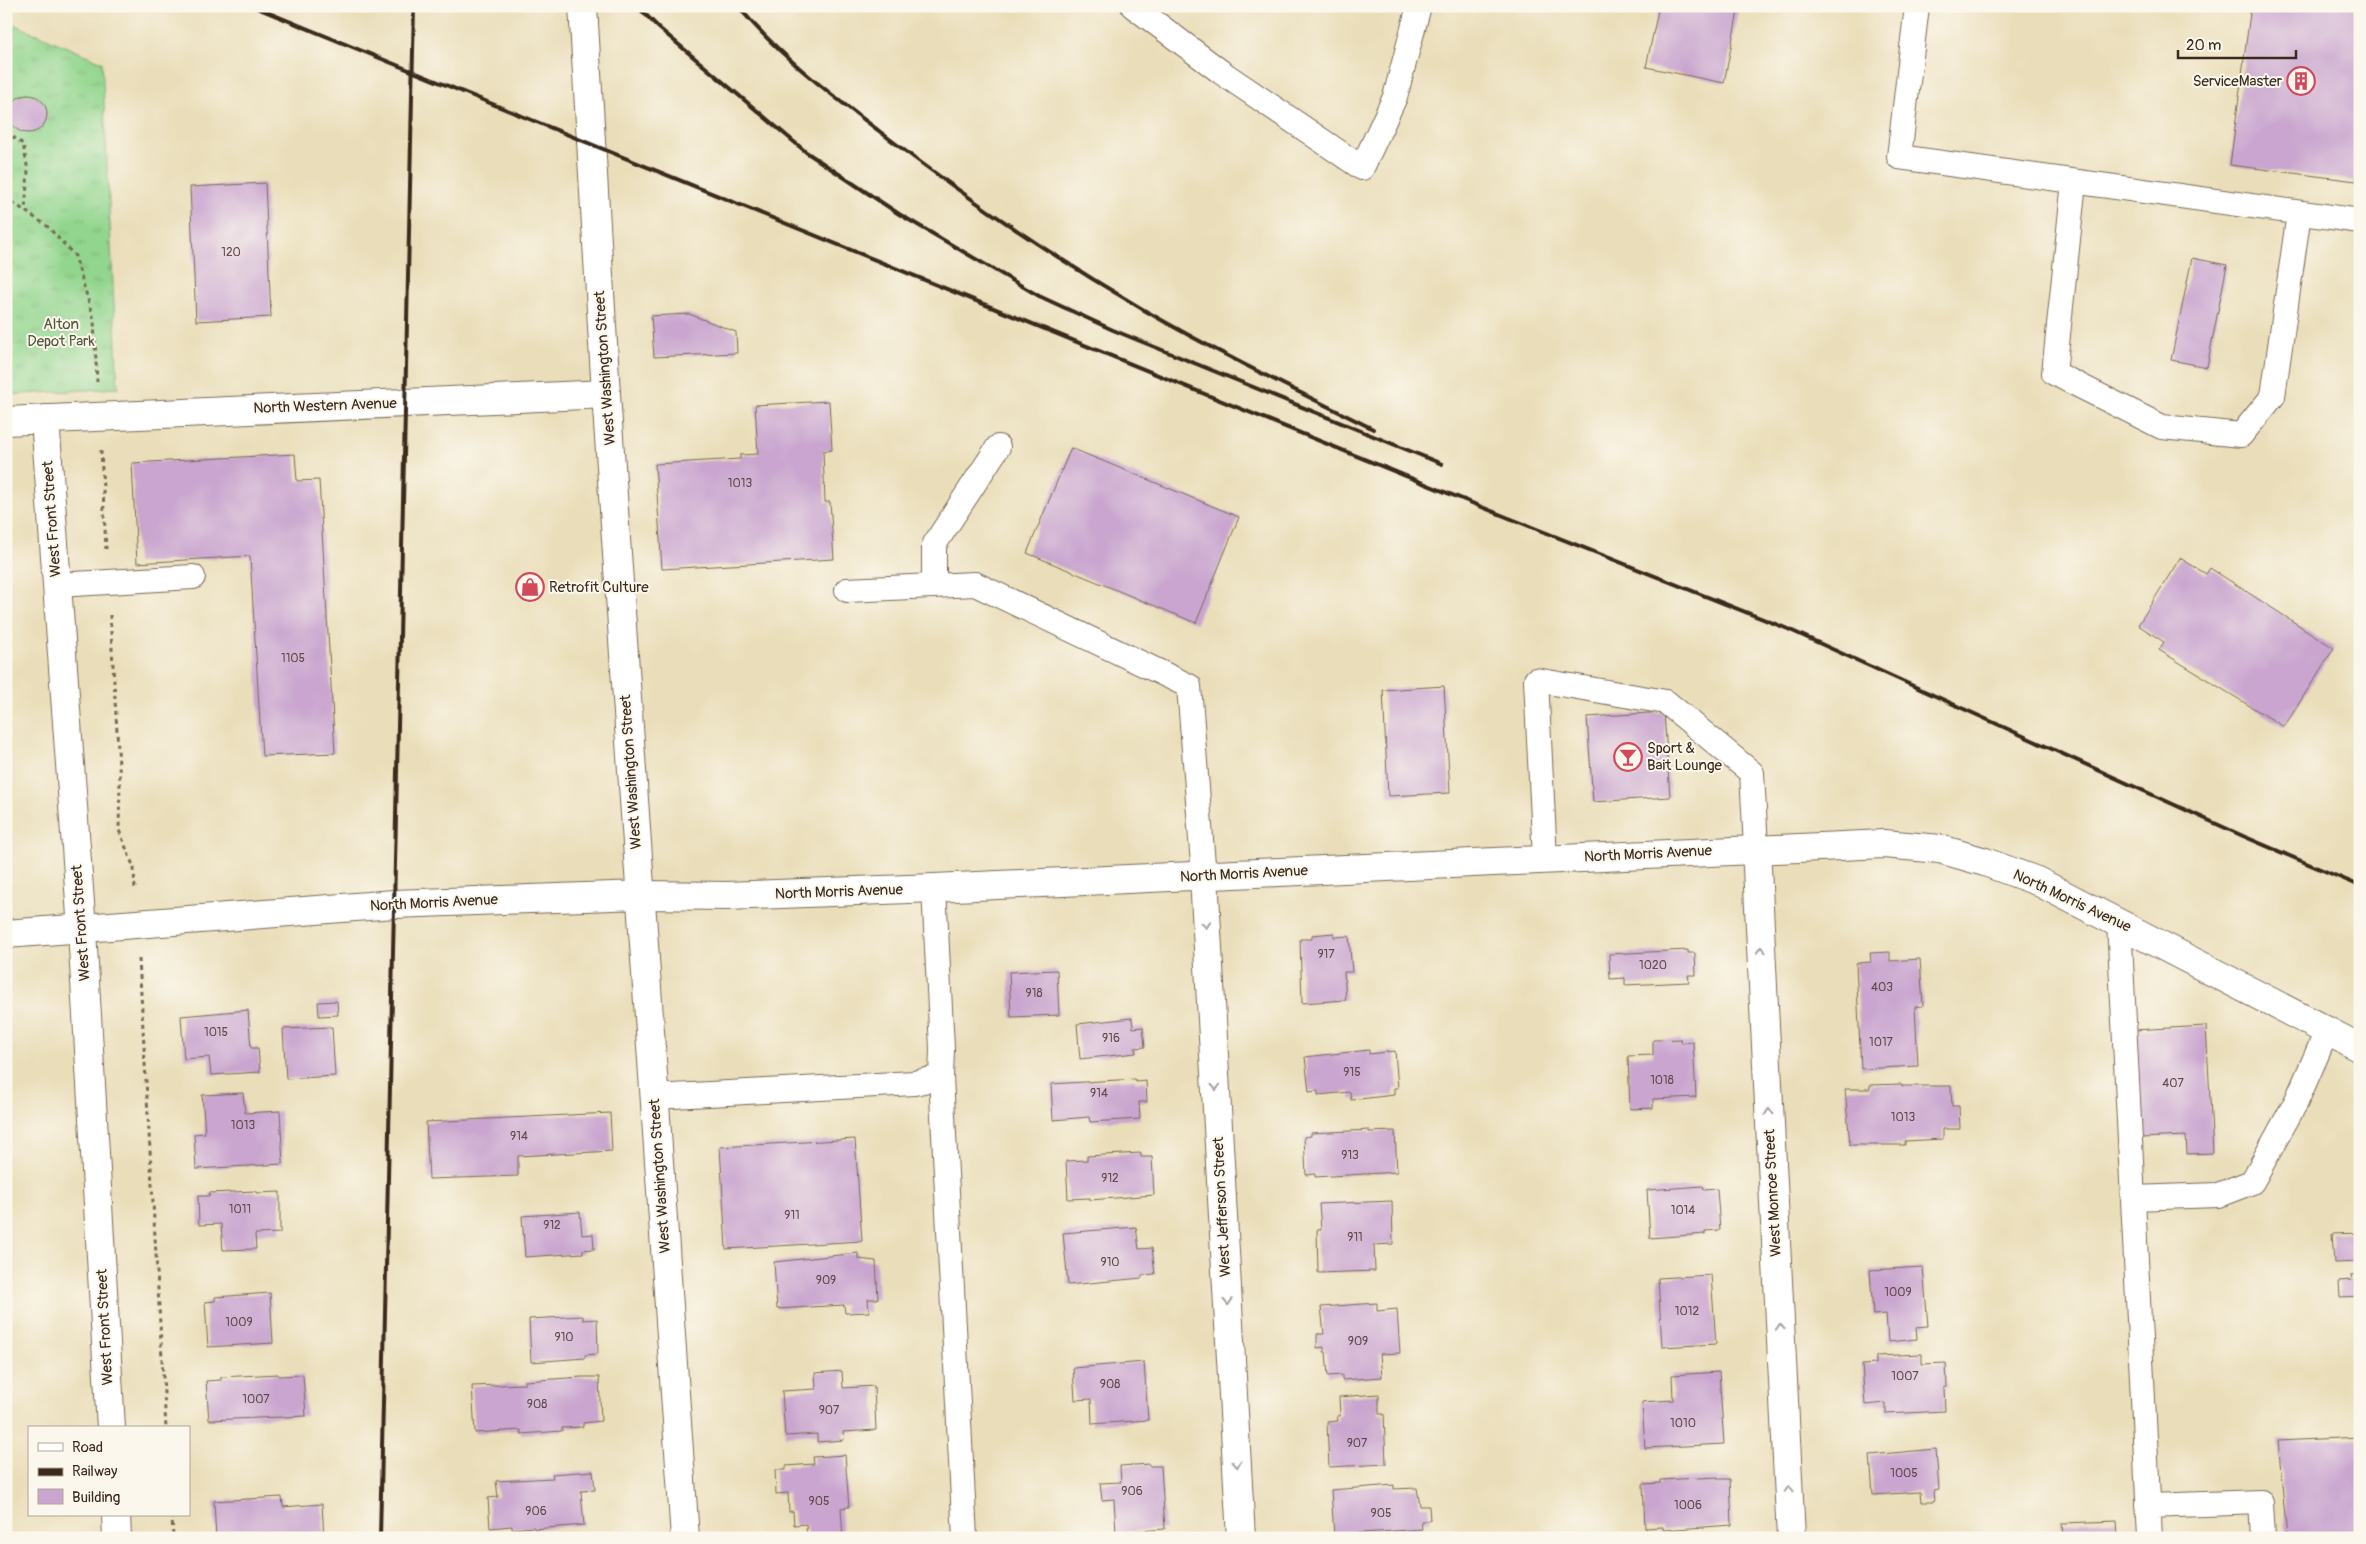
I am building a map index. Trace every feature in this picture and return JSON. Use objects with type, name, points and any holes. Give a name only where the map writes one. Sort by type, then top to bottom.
[{"type":"street","name":"West Washington Street","points":[[583,6],[606,394],[684,1538]]},
{"type":"street","name":"North Western Avenue","points":[[6,421],[606,394]]},
{"type":"street","name":"West Front Street","points":[[45,419],[82,930],[111,1426]]},
{"type":"street","name":"North Morris Avenue","points":[[6,934],[82,930],[394,904],[640,895],[727,896],[934,888],[1756,848],[1884,844],[1940,849],[1985,862],[2037,881],[2360,1048]]},
{"type":"street","name":"West Monroe Street","points":[[1756,848],[1791,1538]]},
{"type":"street","name":"West Jefferson Street","points":[[1204,876],[1241,1538]]},
{"type":"street","points":[[116,1516],[117,1538]]},
{"type":"lane","points":[[1133,6],[1221,72],[1362,168],[1394,97],[1419,6]]},
{"type":"lane","points":[[1917,6],[1899,158],[2360,221]]},
{"type":"lane","points":[[2074,182],[2054,373],[2162,427],[2241,435],[2273,396],[2299,213]]},
{"type":"lane","points":[[934,586],[934,544],[998,447]]},
{"type":"lane","points":[[57,585],[193,577]]},
{"type":"lane","points":[[846,590],[975,584],[1189,686],[1204,876]]},
{"type":"lane","points":[[1544,859],[1536,680],[1666,702],[1752,773],[1756,848]]},
{"type":"lane","points":[[934,888],[942,1049],[940,1077],[965,1538]]},
{"type":"lane","points":[[2119,922],[2150,1538]]},
{"type":"lane","points":[[2133,1198],[2218,1195],[2252,1182],[2296,1102],[2327,1031]]},
{"type":"lane","points":[[654,1097],[914,1083],[940,1077]]},
{"type":"lane","points":[[2148,1506],[2262,1502],[2263,1538]]},
{"type":"path","points":[[6,132],[24,144],[28,171],[25,210]]},
{"type":"path","points":[[6,198],[47,226],[75,256],[94,320],[99,416]]},
{"type":"path","points":[[172,1516],[173,1538]]},
{"type":"green space","name":"Alton Depot Park","points":[[6,21],[102,62],[118,388],[6,395]]},
{"type":"building","points":[[1659,6],[1739,6],[1724,83],[1646,67]]},
{"type":"building","name":"ServiceMaster","points":[[2251,6],[2360,6],[2360,155],[2356,181],[2230,165]]},
{"type":"building","points":[[28,95],[42,100],[47,114],[42,128],[28,133],[14,128],[9,114],[14,100]]},
{"type":"building","points":[[265,183],[271,317],[196,321],[190,187]]},
{"type":"building","points":[[2192,258],[2227,265],[2207,367],[2171,360]]},
{"type":"building","points":[[689,314],[736,332],[737,353],[654,357],[651,316]]},
{"type":"building","points":[[829,401],[832,450],[823,451],[825,502],[830,502],[834,559],[662,569],[655,464],[740,459],[740,455],[758,454],[755,405]]},
{"type":"building","points":[[1071,448],[1239,517],[1196,623],[1027,553]]},
{"type":"building","points":[[295,454],[297,481],[319,480],[335,753],[262,756],[250,556],[137,563],[132,463]]},
{"type":"building","points":[[2180,558],[2206,574],[2210,568],[2334,648],[2284,727],[2159,650],[2164,642],[2138,625]]},
{"type":"building","points":[[1444,686],[1450,793],[1388,796],[1383,690]]},
{"type":"building","name":"Sport & Bait Lounge","points":[[1664,712],[1670,797],[1593,802],[1587,717]]},
{"type":"building","points":[[1334,933],[1334,937],[1349,936],[1352,972],[1344,972],[1346,1000],[1302,1003],[1300,939],[1312,939],[1312,935]]},
{"type":"building","points":[[1688,950],[1688,953],[1695,953],[1696,975],[1688,975],[1689,982],[1625,985],[1625,978],[1610,979],[1609,954]]},
{"type":"building","points":[[1890,952],[1890,961],[1920,959],[1923,1006],[1915,1007],[1918,1066],[1861,1069],[1856,963],[1871,962],[1870,953]]},
{"type":"building","points":[[1057,970],[1059,1015],[1011,1017],[1009,972]]},
{"type":"building","points":[[337,1001],[338,1015],[319,1016],[318,1002]]},
{"type":"building","points":[[248,1010],[251,1048],[258,1048],[260,1072],[211,1075],[209,1057],[184,1059],[181,1016]]},
{"type":"building","points":[[1132,1018],[1133,1028],[1143,1027],[1145,1047],[1135,1048],[1136,1053],[1080,1059],[1077,1024]]},
{"type":"building","points":[[2206,1026],[2213,1153],[2187,1154],[2186,1136],[2140,1138],[2134,1030]]},
{"type":"building","points":[[332,1027],[335,1076],[286,1079],[283,1029]]},
{"type":"building","points":[[1681,1039],[1682,1043],[1693,1042],[1696,1097],[1653,1099],[1653,1108],[1630,1109],[1628,1056],[1653,1055],[1653,1040]]},
{"type":"building","points":[[1369,1050],[1369,1054],[1395,1051],[1398,1088],[1394,1088],[1394,1095],[1351,1100],[1350,1092],[1318,1095],[1318,1091],[1309,1092],[1305,1057]]},
{"type":"building","points":[[1135,1079],[1136,1082],[1146,1081],[1147,1102],[1139,1102],[1140,1119],[1090,1122],[1089,1117],[1053,1120],[1051,1084]]},
{"type":"building","points":[[1902,1084],[1902,1086],[1951,1086],[1952,1106],[1959,1106],[1960,1129],[1943,1129],[1943,1139],[1905,1141],[1905,1145],[1850,1145],[1845,1089],[1870,1089],[1870,1085]]},
{"type":"building","points":[[243,1093],[245,1113],[280,1111],[283,1164],[196,1169],[194,1134],[205,1133],[202,1095]]},
{"type":"building","points":[[610,1113],[612,1151],[518,1156],[518,1176],[429,1179],[426,1122]]},
{"type":"building","points":[[1369,1130],[1369,1132],[1395,1131],[1397,1172],[1315,1177],[1315,1174],[1306,1175],[1304,1137],[1311,1136],[1311,1133]]},
{"type":"building","points":[[855,1139],[862,1241],[726,1249],[720,1147]]},
{"type":"building","points":[[1141,1153],[1141,1157],[1152,1157],[1154,1195],[1090,1200],[1090,1198],[1068,1199],[1066,1161],[1087,1160],[1087,1156]]},
{"type":"building","points":[[1703,1186],[1704,1190],[1717,1189],[1720,1230],[1705,1231],[1705,1234],[1650,1238],[1647,1190]]},
{"type":"building","points":[[256,1191],[256,1193],[280,1192],[280,1233],[255,1234],[256,1249],[223,1250],[221,1224],[199,1225],[198,1196],[210,1196],[209,1193]]},
{"type":"building","points":[[1392,1201],[1393,1244],[1374,1245],[1375,1271],[1318,1273],[1317,1230],[1321,1230],[1319,1204]]},
{"type":"building","points":[[580,1212],[582,1235],[593,1234],[594,1249],[583,1250],[583,1253],[525,1257],[522,1216]]},
{"type":"building","points":[[1136,1227],[1139,1249],[1152,1248],[1155,1274],[1142,1275],[1142,1278],[1068,1285],[1063,1233]]},
{"type":"building","points":[[2360,1233],[2360,1262],[2334,1263],[2332,1234]]},
{"type":"building","points":[[858,1253],[858,1259],[876,1261],[878,1299],[868,1299],[869,1312],[845,1313],[844,1305],[777,1309],[774,1262]]},
{"type":"building","points":[[1923,1267],[1928,1326],[1916,1327],[1917,1339],[1888,1342],[1886,1314],[1873,1315],[1870,1270]]},
{"type":"building","points":[[2360,1274],[2360,1296],[2340,1297],[2339,1281],[2352,1280],[2351,1275]]},
{"type":"building","points":[[1711,1275],[1716,1344],[1662,1347],[1658,1278]]},
{"type":"building","points":[[270,1293],[273,1343],[208,1347],[205,1302],[215,1301],[215,1297]]},
{"type":"building","points":[[1377,1303],[1377,1311],[1397,1309],[1400,1353],[1380,1354],[1382,1377],[1342,1380],[1342,1375],[1328,1376],[1326,1352],[1324,1352],[1324,1347],[1317,1348],[1317,1334],[1324,1334],[1321,1307]]},
{"type":"building","points":[[583,1316],[583,1320],[597,1319],[598,1354],[585,1355],[585,1358],[531,1362],[529,1319]]},
{"type":"building","points":[[1922,1354],[1922,1364],[1946,1363],[1945,1411],[1886,1414],[1886,1403],[1865,1405],[1862,1365],[1876,1364],[1876,1356]]},
{"type":"building","points":[[1144,1362],[1148,1420],[1092,1424],[1091,1399],[1075,1400],[1073,1368]]},
{"type":"building","points":[[842,1371],[843,1388],[874,1386],[876,1430],[843,1432],[844,1440],[817,1442],[817,1434],[785,1436],[782,1391],[816,1389],[815,1373]]},
{"type":"building","points":[[1719,1372],[1724,1444],[1645,1448],[1642,1402],[1673,1400],[1672,1375]]},
{"type":"building","points":[[278,1374],[278,1376],[303,1375],[306,1416],[209,1420],[206,1381],[221,1380],[221,1377]]},
{"type":"building","points":[[599,1377],[601,1421],[583,1423],[583,1427],[562,1428],[562,1431],[521,1434],[521,1430],[475,1433],[472,1386],[525,1384],[525,1381]]},
{"type":"building","points":[[1379,1394],[1379,1414],[1384,1414],[1386,1464],[1329,1467],[1327,1422],[1338,1421],[1337,1416],[1340,1416],[1339,1397]]},
{"type":"building","points":[[2360,1437],[2360,1538],[2287,1538],[2278,1441]]},
{"type":"building","points":[[1936,1449],[1939,1490],[1933,1491],[1934,1502],[1921,1502],[1920,1492],[1873,1495],[1870,1455]]},
{"type":"building","points":[[845,1455],[849,1507],[841,1508],[843,1538],[807,1538],[806,1524],[794,1525],[793,1511],[789,1512],[788,1493],[776,1494],[775,1470],[786,1470],[786,1466],[814,1464],[813,1457]]},
{"type":"building","points":[[1149,1464],[1149,1466],[1161,1466],[1165,1529],[1116,1533],[1114,1499],[1102,1500],[1100,1483],[1121,1482],[1120,1466]]},
{"type":"building","points":[[593,1471],[595,1490],[581,1491],[584,1525],[534,1529],[534,1527],[512,1529],[512,1526],[490,1528],[488,1498],[498,1497],[496,1481],[553,1478],[552,1474]]},
{"type":"building","points":[[1718,1477],[1718,1479],[1730,1479],[1732,1525],[1663,1530],[1663,1527],[1645,1528],[1643,1484],[1660,1483],[1660,1480]]},
{"type":"building","points":[[1394,1485],[1394,1489],[1417,1488],[1420,1506],[1429,1506],[1430,1521],[1421,1521],[1422,1529],[1334,1535],[1331,1490]]},
{"type":"building","points":[[282,1497],[283,1507],[322,1504],[324,1538],[216,1538],[214,1501]]},
{"type":"building","points":[[2117,1521],[2118,1538],[2063,1538],[2062,1523]]},
{"type":"railway","points":[[252,6],[1504,516],[1788,629],[2243,836],[2360,886]]},
{"type":"railway","points":[[380,1538],[414,6]]},
{"type":"railway","points":[[637,6],[659,28],[806,152],[899,214],[1039,296],[1113,330],[1442,464]]},
{"type":"railway","points":[[738,6],[770,41],[823,88],[943,179],[1008,225],[1172,326],[1373,429]]},
{"type":"place","name":"ServiceMaster","points":[[2301,81]]},
{"type":"place","name":"Retrofit Culture","points":[[530,587]]},
{"type":"place","name":"Sport & Bait Lounge","points":[[1628,757]]}]
